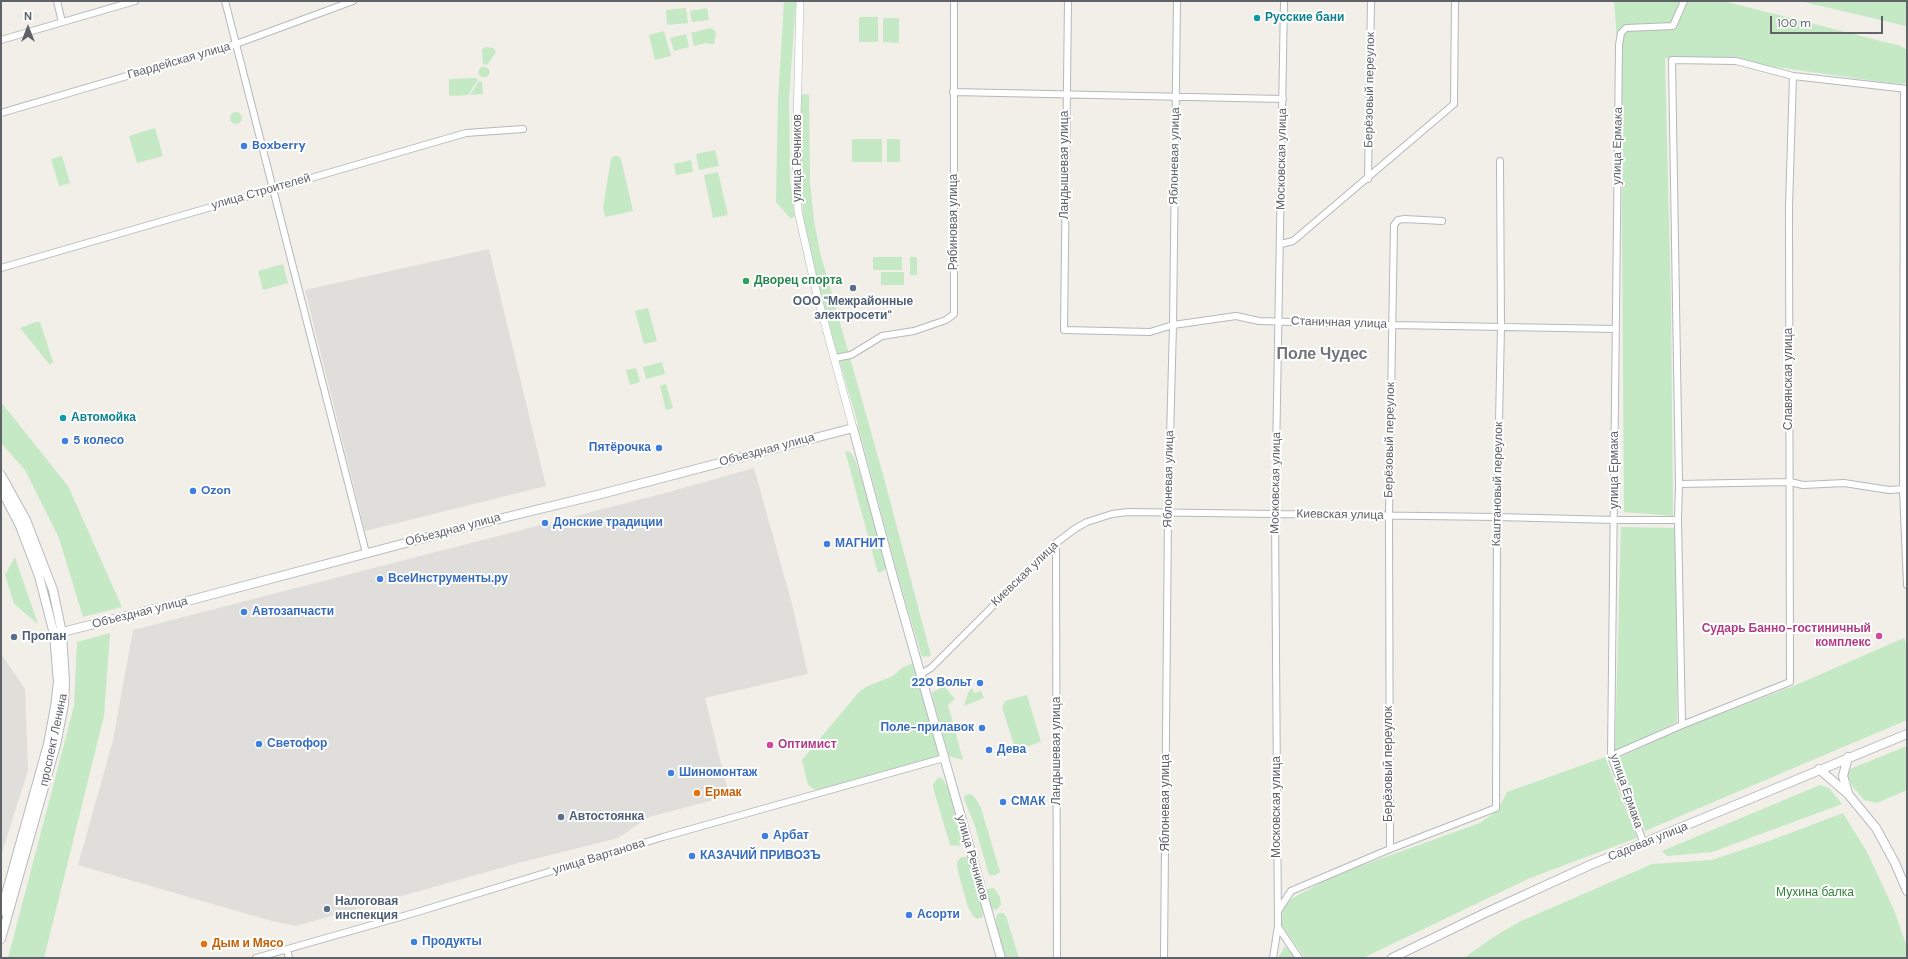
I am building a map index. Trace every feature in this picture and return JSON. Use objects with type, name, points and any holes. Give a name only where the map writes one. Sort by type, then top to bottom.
[{"type":"main road","name":"Объездная улица","points":[[58,633],[853,428]]},
{"type":"main road","name":"улица Речников","points":[[853,428],[920,674],[1001,958]]},
{"type":"main road","name":"проспект Ленина","points":[[1,475],[17,502],[29,538],[39,576],[58,633],[65,682],[63,708],[46,782],[4,918],[1,939]]},
{"type":"main road","name":"проспект Ленина","points":[[1,489],[29,538]]},
{"type":"main road","name":"проспект Ленина","points":[[1,912],[53,722],[58,682],[58,633]]},
{"type":"main road","name":"Садовая улица","points":[[1392,958],[1537,889],[1819,769],[1907,734]]},
{"type":"main road","points":[[1848,757],[1844,776],[1848,794]]},
{"type":"main road","points":[[1819,769],[1848,794],[1876,828],[1895,863],[1907,891]]},
{"type":"street","points":[[57,1],[62,22]]},
{"type":"street","points":[[1,40],[135,1]]},
{"type":"street","points":[[225,1],[366,553]]},
{"type":"street","name":"Гвардейская улица","points":[[1,112],[236,44],[353,1]]},
{"type":"street","name":"улица Речников","points":[[800,1],[796,158],[798,211],[816,291],[853,428]]},
{"type":"street","name":"Рябиновая улица","points":[[834,358],[851,355],[882,336],[914,330],[946,320],[954,314],[954,1]]},
{"type":"street","name":"Ландышевая улица","points":[[1064,330],[1068,1]]},
{"type":"street","name":"Яблоневая улица","points":[[1164,958],[1168,513],[1173,325],[1177,1]]},
{"type":"street","name":"Московская улица","points":[[1278,927],[1275,514],[1280,321],[1284,1]]},
{"type":"street","name":"Берёзовый переулок","points":[[1368,178],[1371,1]]},
{"type":"street","points":[[1281,244],[1293,241],[1454,104],[1455,1]]},
{"type":"street","name":"улица Ермака","points":[[1644,844],[1612,756],[1619,45],[1620,33],[1626,28],[1673,26],[1684,1]]},
{"type":"street","points":[[1612,756],[1682,725],[1672,60],[1736,61],[1793,76],[1906,89],[1903,490],[1907,585]]},
{"type":"street","name":"Славянская улица","points":[[1682,725],[1790,682],[1789,207],[1793,76]]},
{"type":"street","points":[[953,92],[1283,100]]},
{"type":"street","name":"улица Строителей","points":[[1,268],[466,133],[523,129]]},
{"type":"street","name":"Каштановый переулок","points":[[1390,850],[1496,808],[1497,517],[1501,327],[1500,161]]},
{"type":"street","name":"Берёзовый переулок","points":[[1390,850],[1389,516],[1394,225],[1398,220],[1405,219],[1442,221]]},
{"type":"street","name":"Станичная улица","points":[[1064,330],[1150,332],[1173,325],[1236,316],[1259,321],[1393,326],[1616,329]]},
{"type":"street","points":[[1679,484],[1790,482],[1803,485],[1844,483],[1889,490],[1903,490]]},
{"type":"street","name":"Киевская улица","points":[[920,674],[930,668],[1056,543],[1076,528],[1099,517],[1128,512],[1678,520]]},
{"type":"street","name":"Ландышевая улица","points":[[1056,543],[1057,958]]},
{"type":"street","name":"улица Вартанова","points":[[256,958],[663,837],[944,758]]},
{"type":"street","points":[[1273,958],[1278,927],[1278,909],[1291,891],[1390,850]]},
{"type":"street","points":[[1278,927],[1299,958]]},
{"type":"street","points":[[287,950],[289,958]]},
{"type":"shaded area","points":[[489,249],[546,486],[365,531],[305,290]]},
{"type":"shaded area","points":[[754,468],[792,604],[808,674],[705,698],[729,796],[649,817],[618,838],[522,862],[296,926],[268,920],[78,865],[113,740],[133,630],[665,493]]},
{"type":"shaded area","points":[[1,654],[25,689],[28,770],[1,856]]},
{"type":"green space","points":[[784,1],[796,1],[789,98],[790,181],[795,216],[791,219],[776,202],[778,100]]},
{"type":"green space","points":[[1614,1],[1723,1],[1901,46],[1907,50],[1907,84],[1889,83],[1726,60],[1665,58],[1671,304],[1673,516],[1624,512],[1621,92]]},
{"type":"green space","points":[[1800,1],[1907,1],[1907,26],[1906,26]]},
{"type":"green space","points":[[686,8],[688,23],[667,25],[666,10]]},
{"type":"green space","points":[[707,8],[709,20],[692,22],[690,11]]},
{"type":"green space","points":[[859,17],[878,17],[878,42],[859,42]]},
{"type":"green space","points":[[883,18],[899,18],[899,43],[883,42]]},
{"type":"green space","points":[[710,28],[714,30],[716,34],[714,44],[705,43],[694,46],[691,33]]},
{"type":"green space","points":[[664,31],[671,56],[655,60],[649,35]]},
{"type":"green space","points":[[686,34],[689,47],[674,51],[670,38]]},
{"type":"green space","points":[[486,47],[493,48],[496,52],[487,65],[483,64],[482,49]]},
{"type":"green space","points":[[484,66],[488,68],[490,72],[488,76],[484,78],[480,76],[478,72],[480,68]]},
{"type":"green space","points":[[476,78],[478,80],[468,95],[449,96],[449,79]]},
{"type":"green space","points":[[479,81],[482,82],[483,94],[470,95]]},
{"type":"green space","points":[[804,94],[809,95],[810,182],[814,221],[820,252],[884,478],[931,656],[922,657],[898,576],[854,410],[826,317],[805,234],[798,159],[800,96]]},
{"type":"green space","points":[[234,112],[238,112],[242,118],[238,124],[234,124],[230,120],[230,116]]},
{"type":"green space","points":[[155,128],[163,156],[137,163],[129,136]]},
{"type":"green space","points":[[852,139],[882,139],[882,162],[852,162]]},
{"type":"green space","points":[[887,139],[900,139],[900,162],[887,162]]},
{"type":"green space","points":[[715,150],[719,166],[699,170],[696,154]]},
{"type":"green space","points":[[62,156],[70,183],[59,186],[51,159]]},
{"type":"green space","points":[[614,156],[618,156],[621,159],[633,211],[605,217],[603,208],[611,159]]},
{"type":"green space","points":[[691,160],[693,172],[676,175],[674,164]]},
{"type":"green space","points":[[718,172],[728,215],[713,218],[704,175]]},
{"type":"green space","points":[[873,257],[902,257],[902,270],[873,270]]},
{"type":"green space","points":[[910,257],[917,257],[917,275],[910,275]]},
{"type":"green space","points":[[283,264],[288,283],[263,290],[258,271]]},
{"type":"green space","points":[[881,272],[904,272],[904,285],[881,285]]},
{"type":"green space","points":[[648,308],[657,341],[644,344],[635,311]]},
{"type":"green space","points":[[40,322],[53,362],[50,365],[20,328]]},
{"type":"green space","points":[[662,362],[665,374],[646,379],[643,367]]},
{"type":"green space","points":[[636,368],[640,382],[630,385],[626,370]]},
{"type":"green space","points":[[666,384],[673,408],[666,410],[660,386]]},
{"type":"green space","points":[[1,402],[68,486],[122,607],[83,617],[59,538],[25,470],[1,443]]},
{"type":"green space","points":[[845,451],[850,452],[854,457],[887,567],[884,571],[878,573]]},
{"type":"green space","points":[[1621,527],[1676,528],[1677,722],[1615,751]]},
{"type":"green space","points":[[15,557],[38,624],[14,604],[5,575]]},
{"type":"green space","points":[[110,633],[104,716],[44,958],[8,958],[74,706],[77,642]]},
{"type":"green space","points":[[1904,638],[1907,646],[1907,720],[1645,831],[1618,758],[1681,729],[1796,685]]},
{"type":"green space","points":[[915,663],[940,756],[817,790],[808,785],[802,760],[859,692],[868,686],[893,676],[903,667]]},
{"type":"green space","points":[[945,687],[955,699],[948,705],[963,760],[949,756],[933,699],[932,692]]},
{"type":"green space","points":[[972,688],[974,693],[981,691],[984,698],[964,706],[968,693]]},
{"type":"green space","points":[[1027,695],[1041,742],[1019,749],[1014,745],[1002,707],[1005,701]]},
{"type":"green space","points":[[1907,746],[1907,790],[1877,803],[1864,800],[1853,787],[1845,771]]},
{"type":"green space","points":[[1605,757],[1637,838],[1530,878],[1363,958],[1305,958],[1281,924],[1283,909],[1291,899],[1326,880],[1363,865],[1480,823],[1497,811],[1507,792]]},
{"type":"green space","points":[[938,778],[942,778],[949,790],[963,843],[959,846],[950,845],[934,791],[933,784]]},
{"type":"green space","points":[[1820,785],[1829,788],[1842,804],[1712,852],[1667,856],[1662,851]]},
{"type":"green space","points":[[971,794],[981,808],[1000,872],[995,875],[989,875],[974,823],[964,799],[965,795]]},
{"type":"green space","name":"Мухина балка","points":[[1843,813],[1867,852],[1894,910],[1907,947],[1907,958],[1464,958],[1492,938],[1519,922],[1652,864],[1712,860],[1769,841]]},
{"type":"green space","points":[[961,857],[966,857],[969,860],[981,900],[983,917],[977,919],[968,907],[958,872],[957,862]]},
{"type":"green space","points":[[994,888],[1000,897],[1001,905],[996,910],[989,908],[986,892],[987,889]]},
{"type":"green space","points":[[998,913],[1003,913],[1006,916],[1019,958],[1005,958],[996,925]]},
{"type":"green space","points":[[1285,946],[1296,958],[1278,958]]},
{"type":"place","name":"Русские бани","points":[[1257,18]]},
{"type":"place","name":"Boxberry","points":[[244,146]]},
{"type":"place","name":"Дворец спорта","points":[[746,281]]},
{"type":"place","name":"ООО \"Межрайонные электросети\"","points":[[853,288]]},
{"type":"place","name":"Автомойка","points":[[63,418]]},
{"type":"place","name":"5 колесо","points":[[65,441]]},
{"type":"place","name":"Пятёрочка","points":[[659,448]]},
{"type":"place","name":"Ozon","points":[[193,491]]},
{"type":"place","name":"Донские традиции","points":[[545,523]]},
{"type":"place","name":"МАГНИТ","points":[[827,544]]},
{"type":"place","name":"ВсеИнструменты.ру","points":[[380,579]]},
{"type":"place","name":"Автозапчасти","points":[[244,612]]},
{"type":"place","name":"Сударь Банно-гостиничный комплекс","points":[[1879,636]]},
{"type":"place","name":"Пропан","points":[[14,637]]},
{"type":"place","name":"220 Вольт","points":[[980,683]]},
{"type":"place","name":"Поле-прилавок","points":[[982,728]]},
{"type":"place","name":"Светофор","points":[[259,744]]},
{"type":"place","name":"Оптимист","points":[[770,745]]},
{"type":"place","name":"Дева","points":[[989,750]]},
{"type":"place","name":"Шиномонтаж","points":[[671,773]]},
{"type":"place","name":"Ермак","points":[[697,793]]},
{"type":"place","name":"СМАК","points":[[1003,802]]},
{"type":"place","name":"Автостоянка","points":[[561,817]]},
{"type":"place","name":"Арбат","points":[[765,836]]},
{"type":"place","name":"КАЗАЧИЙ ПРИВОЗЪ","points":[[692,856]]},
{"type":"place","name":"Налоговая инспекция","points":[[327,909]]},
{"type":"place","name":"Асорти","points":[[909,915]]},
{"type":"place","name":"Продукты","points":[[414,942]]},
{"type":"place","name":"Дым и Мясо","points":[[204,944]]},
{"type":"district","name":"Поле Чудес","points":[[1322,355]]}]
